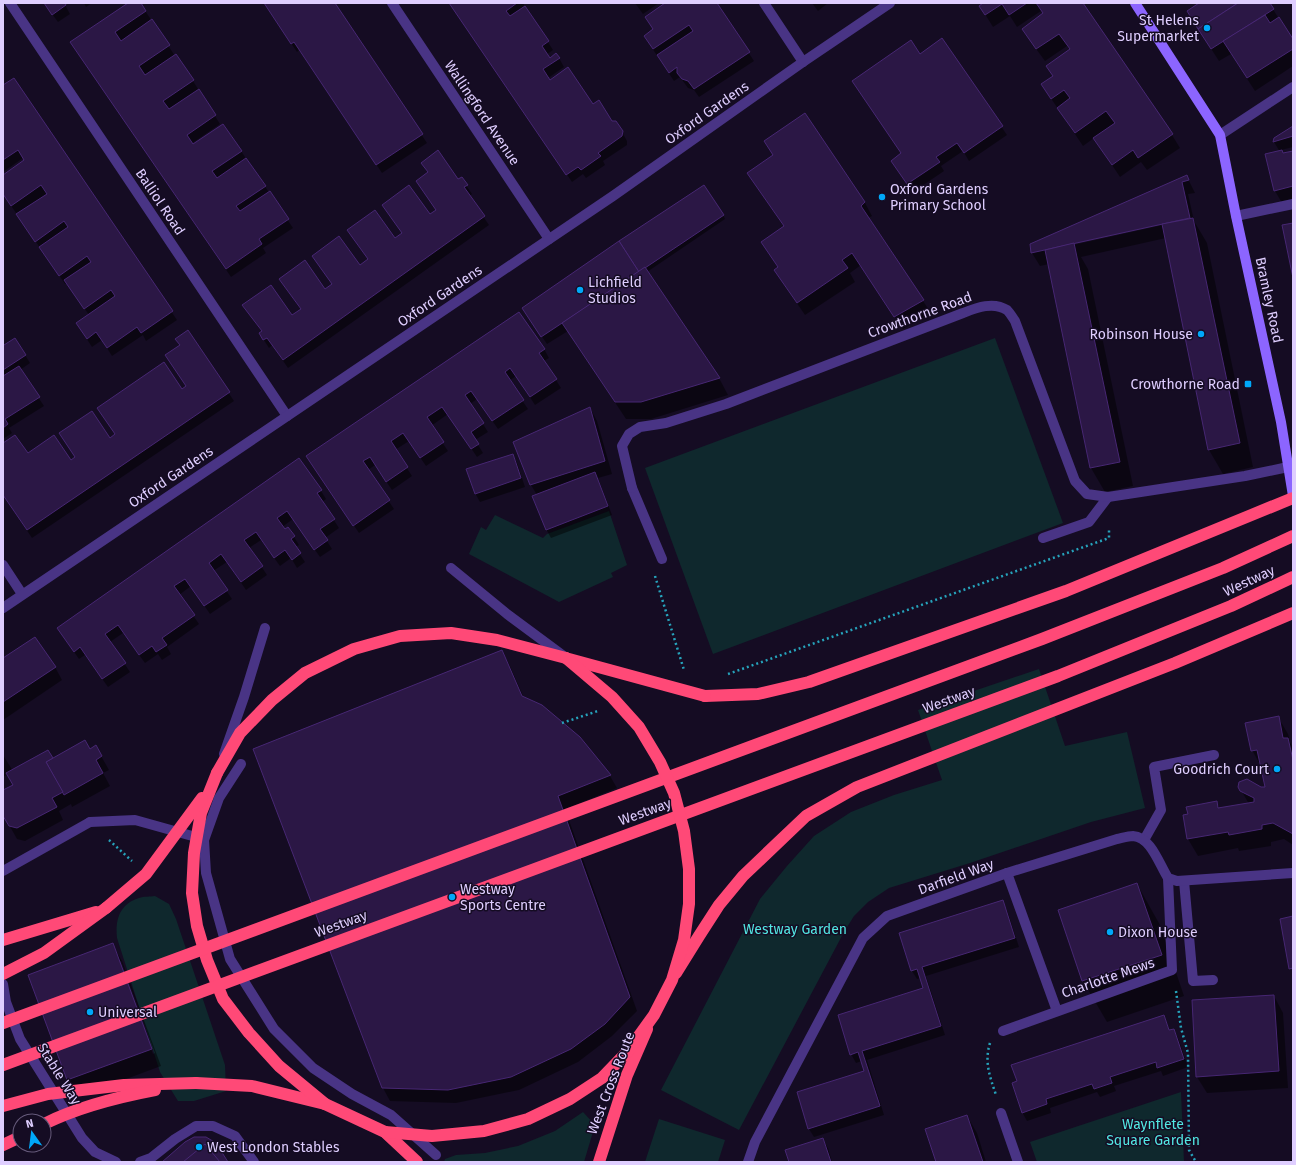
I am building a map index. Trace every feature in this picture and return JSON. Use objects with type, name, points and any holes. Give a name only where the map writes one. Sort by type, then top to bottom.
[{"type":"highway","points":[[3,974],[44,953],[106,908],[146,874],[199,804],[240,734],[272,700],[305,673],[354,649],[400,636],[451,633],[497,640],[600,666],[705,696],[758,694],[809,682],[1059,593],[1293,497]]},
{"type":"highway","name":"Westway","points":[[3,1023],[1042,639],[1223,568],[1293,536]]},
{"type":"highway","name":"Westway","points":[[3,1065],[1058,676],[1231,606],[1293,576]]},
{"type":"highway","points":[[385,1132],[432,1136],[484,1132],[528,1118],[570,1099],[602,1078],[628,1051],[654,1015],[672,980],[719,905],[743,876],[806,816],[857,787],[1175,663],[1293,612]]},
{"type":"highway","points":[[566,658],[612,697],[639,727],[660,762],[674,793],[684,831],[689,869],[689,904],[684,940],[672,980]]},
{"type":"highway","points":[[217,773],[201,814],[194,853],[192,877],[192,893],[197,926],[207,960],[223,999],[249,1033],[279,1066],[325,1104]]},
{"type":"highway","points":[[3,940],[106,908]]},
{"type":"highway","name":"West Cross Route","points":[[599,1162],[627,1075],[654,1015]]},
{"type":"highway","points":[[52,1120],[124,1096],[196,1083]]},
{"type":"highway","points":[[3,1106],[48,1094],[124,1085],[196,1083],[252,1086],[325,1104],[385,1132],[417,1162]]},
{"type":"street","name":"Balliol Road","points":[[10,3],[287,416]]},
{"type":"street","name":"Wallingford Avenue","points":[[392,3],[550,239]]},
{"type":"street","points":[[764,3],[803,62]]},
{"type":"street","name":"Oxford Gardens","points":[[3,608],[550,239],[890,3]]},
{"type":"street","points":[[1135,3],[1220,135],[1293,87]]},
{"type":"street","name":"Bramley Road","points":[[1220,135],[1236,216],[1291,466],[1293,497]]},
{"type":"street","points":[[1236,216],[1293,204]]},
{"type":"street","name":"Crowthorne Road","points":[[662,559],[632,488],[622,446],[629,434],[640,427],[666,423],[726,404],[980,307],[995,306],[1007,311],[1015,321],[1075,481],[1087,494],[1108,497],[1244,476],[1291,466]]},
{"type":"street","points":[[1043,538],[1089,522],[1108,497]]},
{"type":"street","points":[[3,565],[22,594]]},
{"type":"street","points":[[451,568],[506,614],[566,658]]},
{"type":"street","points":[[217,773],[244,697],[264,628]]},
{"type":"street","points":[[1214,755],[1154,767],[1161,810],[1144,840],[1153,851],[1168,878],[1177,881],[1184,881],[1293,873]]},
{"type":"street","points":[[241,764],[218,798],[204,840],[206,873],[230,960],[274,1029],[313,1068],[352,1094],[391,1115],[436,1155]]},
{"type":"street","points":[[3,871],[90,822],[136,820],[204,840]]},
{"type":"street","name":"Darfield Way","points":[[748,1162],[755,1142],[863,938],[887,916],[1007,873],[1117,839],[1133,836],[1144,840]]},
{"type":"street","name":"Charlotte Mews","points":[[1007,873],[1057,1011]]},
{"type":"street","name":"Charlotte Mews","points":[[1003,1031],[1172,970],[1168,878]]},
{"type":"street","points":[[1184,881],[1193,981],[1213,980]]},
{"type":"street","name":"Stable Way","points":[[3,984],[6,1002],[20,1039],[78,1132],[95,1152],[116,1162]]},
{"type":"street","points":[[1001,1113],[1018,1162]]},
{"type":"street","points":[[140,1162],[151,1158],[175,1139],[196,1126],[213,1126],[235,1136],[254,1162]]},
{"type":"path","points":[[721,675],[1109,538],[1108,497]]},
{"type":"path","points":[[652,569],[686,674]]},
{"type":"path","points":[[562,723],[599,711]]},
{"type":"path","points":[[1172,970],[1181,1028],[1188,1053],[1188,1150],[1196,1162]]},
{"type":"path","points":[[1001,1113],[988,1070],[987,1053],[991,1043],[1003,1031]]},
{"type":"green space","points":[[995,338],[1063,523],[713,654],[645,468]]},
{"type":"green space","points":[[609,511],[627,565],[611,573],[613,577],[559,602],[469,554],[481,527],[486,530],[495,515],[543,538],[547,534]]},
{"type":"green space","name":"Westway Garden","points":[[1039,669],[1065,746],[1127,732],[1145,808],[1091,822],[970,863],[889,888],[868,902],[854,916],[844,932],[739,1130],[661,1090],[760,899],[814,836],[851,812],[894,795],[942,780],[918,710]]},
{"type":"green space","points":[[155,896],[169,904],[176,919],[225,1065],[226,1091],[194,1101],[178,1101],[160,1072],[117,938],[118,919],[123,908],[127,904],[139,898]]},
{"type":"green space","name":"Waynflete Square Garden","points":[[1181,1092],[1184,1162],[1037,1162],[1030,1142]]},
{"type":"green space","points":[[583,1112],[595,1125],[584,1162],[444,1162],[445,1159],[456,1155],[485,1153],[518,1146],[555,1131]]},
{"type":"green space","points":[[659,1119],[725,1140],[718,1162],[645,1162]]},
{"type":"building","points":[[44,3],[65,3],[66,5],[52,15]]},
{"type":"building","points":[[128,3],[141,3],[146,11],[115,32],[121,41],[152,19],[170,45],[139,66],[145,75],[176,54],[194,80],[163,101],[169,109],[199,89],[216,115],[187,135],[193,144],[223,124],[242,151],[212,171],[217,178],[246,158],[266,186],[236,206],[240,211],[270,191],[289,219],[259,239],[262,244],[226,269],[70,42]]},
{"type":"building","points":[[264,3],[335,3],[423,134],[376,165],[294,42],[291,44]]},
{"type":"building","points":[[449,3],[517,3],[506,11],[510,16],[525,6],[549,41],[542,46],[550,58],[556,53],[560,58],[543,69],[550,80],[568,67],[593,104],[599,100],[612,121],[616,121],[623,131],[622,136],[598,153],[601,156],[581,170],[578,167],[566,175]]},
{"type":"building","points":[[665,3],[717,3],[750,52],[694,89],[688,81],[682,79],[677,73],[677,67],[669,73],[657,55],[693,31],[689,25],[653,49],[644,36],[653,29],[645,17]]},
{"type":"building","points":[[983,3],[1027,3],[1009,15],[1002,4],[985,15],[979,6]]},
{"type":"building","points":[[1036,3],[1083,3],[1173,134],[1138,158],[1133,150],[1112,165],[1093,138],[1115,123],[1106,111],[1075,133],[1057,108],[1070,98],[1064,90],[1051,99],[1041,84],[1053,76],[1046,66],[1070,49],[1059,34],[1036,49],[1022,29],[1043,13]]},
{"type":"building","points":[[1199,3],[1238,3],[1198,29],[1187,11]]},
{"type":"building","points":[[1238,3],[1270,3],[1274,9],[1211,49],[1198,29]]},
{"type":"building","points":[[1265,15],[1270,23],[1279,17],[1293,39],[1293,49],[1247,78],[1223,41]]},
{"type":"building","points":[[942,38],[1003,126],[964,153],[957,143],[936,157],[940,162],[907,184],[891,161],[901,153],[852,81],[911,40],[920,54]]},
{"type":"building","points":[[14,78],[173,311],[141,333],[137,327],[107,348],[96,332],[87,339],[76,323],[115,296],[111,290],[84,309],[64,280],[91,262],[87,256],[59,276],[39,247],[68,227],[64,221],[35,242],[16,214],[47,194],[41,185],[11,206],[3,194],[3,175],[24,160],[18,150],[3,160],[3,85]]},
{"type":"building","points":[[805,113],[865,202],[861,206],[924,300],[894,317],[852,253],[842,260],[848,268],[797,303],[774,270],[778,267],[761,242],[784,226],[747,173],[773,155],[764,141]]},
{"type":"building","points":[[1293,126],[1293,136],[1273,142],[1274,138]]},
{"type":"building","points":[[438,150],[458,179],[462,177],[468,185],[464,187],[485,216],[283,360],[267,338],[263,340],[259,333],[262,331],[242,305],[271,285],[292,315],[301,309],[279,279],[305,260],[325,289],[332,284],[312,256],[339,236],[360,265],[368,259],[347,230],[375,210],[395,238],[402,233],[382,205],[409,185],[430,214],[436,210],[416,181],[428,172],[421,163]]},
{"type":"building","points":[[1282,150],[1283,153],[1293,151],[1293,186],[1274,191],[1265,154]]},
{"type":"building","points":[[1187,175],[1189,180],[1182,182],[1190,218],[1031,253],[1030,244]]},
{"type":"building","points":[[704,185],[724,215],[639,272],[619,241]]},
{"type":"building","name":"Robinson House","points":[[1193,218],[1240,443],[1208,450],[1162,224]]},
{"type":"building","points":[[1293,223],[1293,278],[1282,225]]},
{"type":"building","name":"Lichfield Studios","points":[[619,241],[639,272],[541,337],[522,308]]},
{"type":"building","name":"Robinson House","points":[[1074,243],[1120,462],[1090,468],[1045,250]]},
{"type":"building","points":[[645,267],[720,378],[641,402],[615,402],[562,323]]},
{"type":"building","points":[[519,312],[545,349],[539,353],[557,379],[530,397],[510,368],[505,372],[524,400],[492,421],[471,391],[465,395],[484,423],[471,432],[479,444],[471,449],[442,407],[427,417],[444,442],[420,458],[403,433],[391,441],[408,467],[386,482],[370,457],[363,461],[390,500],[353,526],[306,456]]},
{"type":"building","points":[[188,330],[230,392],[27,530],[3,495],[3,443],[15,435],[28,453],[54,435],[71,460],[75,457],[59,433],[92,411],[110,438],[115,434],[97,408],[164,362],[182,389],[186,386],[165,355],[180,345],[175,339]]},
{"type":"building","points":[[15,338],[26,355],[3,370],[3,344],[4,345]]},
{"type":"building","points":[[19,366],[40,397],[5,419],[8,424],[3,428],[3,376]]},
{"type":"building","points":[[590,407],[605,461],[530,485],[513,442]]},
{"type":"building","points":[[513,454],[521,478],[475,494],[466,469]]},
{"type":"building","points":[[299,458],[322,490],[317,493],[335,519],[320,529],[328,540],[314,550],[287,511],[277,518],[285,529],[288,527],[295,536],[291,539],[301,553],[292,560],[285,550],[274,558],[256,532],[244,540],[263,566],[241,582],[221,554],[209,563],[228,590],[204,606],[185,579],[174,586],[195,615],[162,638],[167,645],[156,652],[152,646],[139,655],[118,625],[105,634],[126,663],[102,679],[80,647],[74,652],[57,628]]},
{"type":"building","points":[[595,472],[608,506],[546,530],[532,496]]},
{"type":"building","points":[[35,637],[56,667],[3,702],[3,658]]},
{"type":"building","name":"Westway Sports Centre","points":[[502,650],[522,696],[542,705],[580,737],[611,775],[558,796],[630,997],[605,1024],[571,1049],[511,1077],[448,1090],[382,1088],[253,749]]},
{"type":"building","name":"Goodrich Court","points":[[1279,716],[1283,738],[1288,738],[1293,760],[1293,834],[1273,823],[1262,825],[1262,829],[1229,835],[1228,832],[1187,839],[1183,815],[1188,814],[1186,807],[1217,801],[1218,808],[1254,802],[1254,798],[1240,791],[1238,787],[1239,782],[1247,779],[1261,787],[1265,787],[1257,750],[1251,751],[1245,723]]},
{"type":"building","points":[[85,740],[90,749],[96,745],[102,756],[96,760],[103,773],[64,795],[46,762]]},
{"type":"building","points":[[48,750],[53,758],[46,762],[63,792],[52,798],[57,807],[17,828],[9,826],[3,816],[3,790],[13,785],[6,773]]},
{"type":"building","name":"Dixon House","points":[[1137,883],[1162,955],[1082,981],[1058,910]]},
{"type":"building","points":[[1003,900],[1015,938],[922,967],[941,1026],[862,1051],[880,1106],[808,1129],[797,1092],[864,1071],[858,1052],[850,1055],[838,1015],[923,988],[917,969],[911,971],[899,933]]},
{"type":"building","points":[[1293,916],[1293,968],[1289,969],[1280,919]]},
{"type":"building","name":"Universal","points":[[113,943],[152,1049],[67,1080],[28,975]]},
{"type":"building","points":[[1274,995],[1279,1071],[1196,1077],[1192,1000]]},
{"type":"building","points":[[1164,1015],[1169,1030],[1174,1029],[1184,1059],[1157,1068],[1156,1062],[1110,1077],[1112,1083],[1094,1089],[1092,1084],[1046,1099],[1047,1104],[1022,1113],[1012,1083],[1017,1081],[1011,1065]]},
{"type":"building","points":[[967,1115],[983,1162],[936,1162],[925,1129]]},
{"type":"building","name":"West London Stables","points":[[194,1137],[206,1137],[216,1143],[228,1162],[162,1162],[185,1142]]},
{"type":"building","points":[[823,1138],[831,1162],[789,1162],[785,1150]]},
{"type":"building","points":[[205,1144],[220,1162],[183,1162]]},
{"type":"place","name":"St Helens Supermarket","points":[[1207,28]]},
{"type":"place","name":"Oxford Gardens Primary School","points":[[882,197]]},
{"type":"place","name":"Lichfield Studios","points":[[580,290]]},
{"type":"place","name":"Robinson House","points":[[1201,334]]},
{"type":"place","name":"Crowthorne Road","points":[[1248,384]]},
{"type":"place","name":"Goodrich Court","points":[[1277,769]]},
{"type":"place","name":"Westway Sports Centre","points":[[452,897]]},
{"type":"place","name":"Dixon House","points":[[1110,932]]},
{"type":"place","name":"Universal","points":[[90,1012]]},
{"type":"place","name":"West London Stables","points":[[199,1147]]}]
